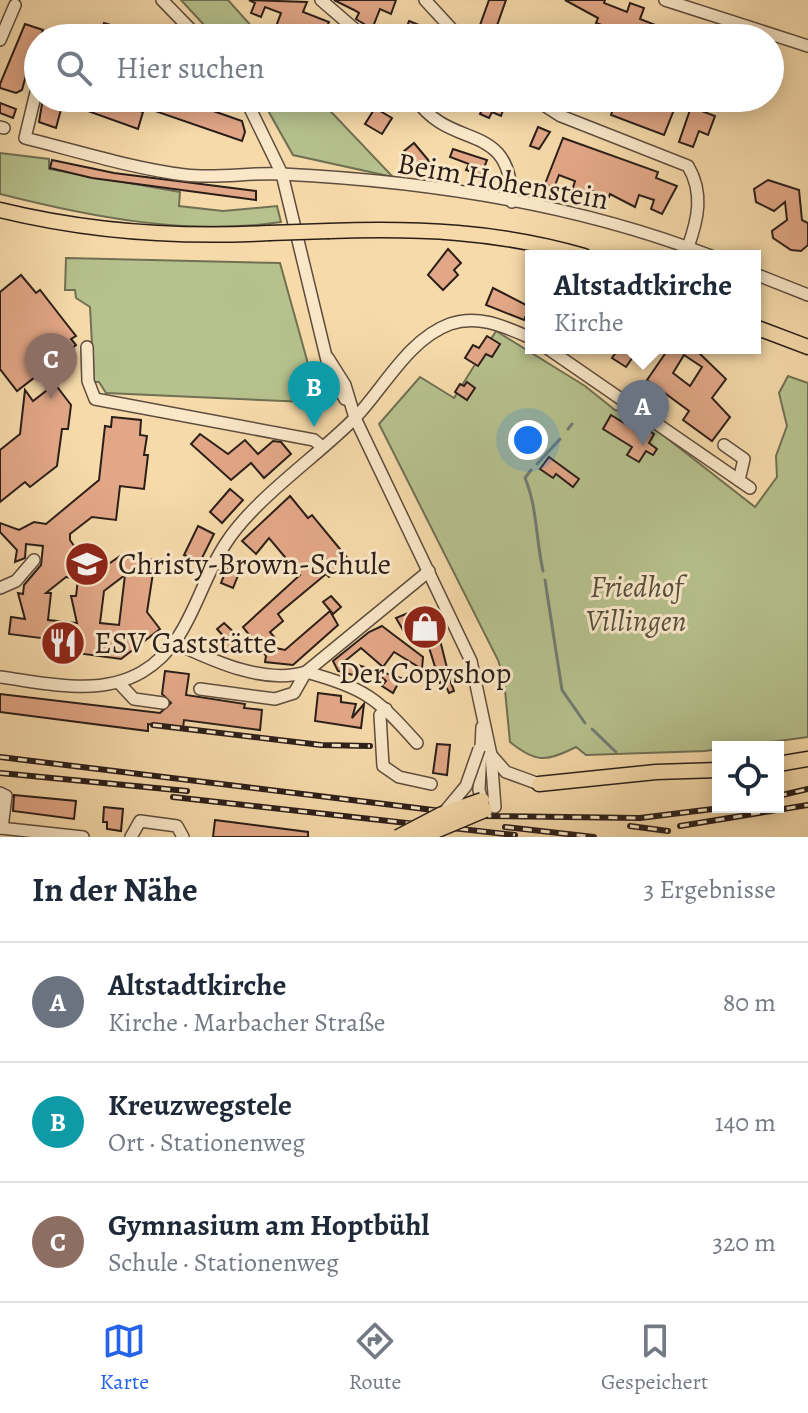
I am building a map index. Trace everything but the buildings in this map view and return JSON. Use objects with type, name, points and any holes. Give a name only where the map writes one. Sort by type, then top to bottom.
[{"type":"main road","points":[[0,210],[93,229],[151,235],[453,231],[523,241],[560,250]]},
{"type":"main road","points":[[761,329],[808,347]]},
{"type":"main road","points":[[784,763],[808,759]]},
{"type":"main road","points":[[539,784],[656,772],[712,771]]},
{"type":"main road","points":[[398,837],[442,814],[487,806]]},
{"type":"main road","points":[[421,837],[487,806]]},
{"type":"street","points":[[162,0],[185,24]]},
{"type":"street","points":[[321,0],[349,24]]},
{"type":"street","points":[[425,0],[447,24]]},
{"type":"street","points":[[665,0],[740,24]]},
{"type":"street","points":[[0,40],[15,5]]},
{"type":"street","points":[[784,38],[808,46]]},
{"type":"street","name":"Beim Hohenstein","points":[[31,112],[25,138],[185,175],[282,174],[433,189],[512,202],[647,232],[696,250]]},
{"type":"street","points":[[252,112],[282,174],[328,358],[345,385],[348,403],[471,661],[491,755],[487,806]]},
{"type":"street","points":[[427,112],[435,122],[491,146],[504,156],[512,176],[512,202]]},
{"type":"street","points":[[555,112],[688,166],[698,182],[699,206],[688,247]]},
{"type":"street","points":[[761,276],[808,295]]},
{"type":"street","points":[[0,677],[79,687],[119,683],[142,672],[177,644],[202,587],[229,538],[321,446],[355,418],[417,346],[452,324],[490,322],[525,336]]},
{"type":"street","points":[[87,347],[88,381],[95,399],[314,440],[321,446]]},
{"type":"street","points":[[556,354],[744,484],[744,459],[724,445]]},
{"type":"street","points":[[0,588],[16,581],[34,560]]},
{"type":"street","points":[[200,689],[275,699],[294,693],[306,672],[429,571]]},
{"type":"street","points":[[177,644],[252,671],[284,676],[306,672],[353,685],[386,709],[417,743]]},
{"type":"street","points":[[119,683],[134,699],[163,703]]},
{"type":"street","points":[[386,709],[380,715],[383,766],[399,777],[431,784]]},
{"type":"street","points":[[442,814],[461,796],[479,749],[484,718]]},
{"type":"street","points":[[479,749],[487,806]]},
{"type":"street","points":[[491,755],[506,772],[539,784]]},
{"type":"street","points":[[0,793],[6,796],[7,830],[83,837]]},
{"type":"street","points":[[131,837],[140,821],[177,826],[183,837]]},
{"type":"green space","points":[[181,0],[228,0],[249,24],[203,24]]},
{"type":"green space","points":[[269,112],[331,112],[393,177],[293,155]]},
{"type":"green space","points":[[0,153],[49,159],[49,169],[180,192],[179,206],[223,211],[277,206],[281,222],[211,227],[140,222],[0,194]]},
{"type":"green space","points":[[66,258],[280,263],[307,360],[306,402],[106,393],[99,382],[94,382],[90,307],[76,298],[75,290],[65,290]]},
{"type":"green space","name":"Friedhof Villingen","points":[[496,331],[525,349],[525,354],[533,354],[585,386],[615,410],[636,414],[755,507],[777,477],[776,456],[787,426],[779,393],[788,376],[808,383],[808,737],[779,741],[712,741],[712,750],[705,751],[586,755],[576,747],[549,758],[534,757],[510,742],[504,680],[498,660],[379,424],[420,377],[454,398]]},
{"type":"waterway","points":[[568,429],[572,424]]},
{"type":"waterway","points":[[537,464],[560,439]]},
{"type":"waterway","points":[[531,470],[525,478],[532,500],[543,571]]},
{"type":"waterway","points":[[545,580],[562,690],[585,723]]},
{"type":"waterway","points":[[592,729],[616,752]]},
{"type":"railway","points":[[153,725],[321,745],[370,746]]},
{"type":"railway","points":[[0,757],[482,816],[640,818],[712,809]]},
{"type":"railway","points":[[0,773],[187,791]]},
{"type":"railway","points":[[784,795],[808,789]]},
{"type":"railway","points":[[173,797],[515,835]]},
{"type":"railway","points":[[680,826],[808,805]]},
{"type":"railway","points":[[630,826],[668,831]]},
{"type":"railway","points":[[505,827],[594,837]]},
{"type":"place","name":"Gymnasium am Hoptbühl","points":[[51,399]]},
{"type":"place","name":"Kreuzwegstele","points":[[314,427]]},
{"type":"place","name":"Altstadtkirche","points":[[643,446]]},
{"type":"place","name":"Christy-Brown-Schule","points":[[87,564]]},
{"type":"place","name":"Der Copyshop","points":[[425,627]]},
{"type":"place","name":"ESV Gaststätte","points":[[63,643]]}]
